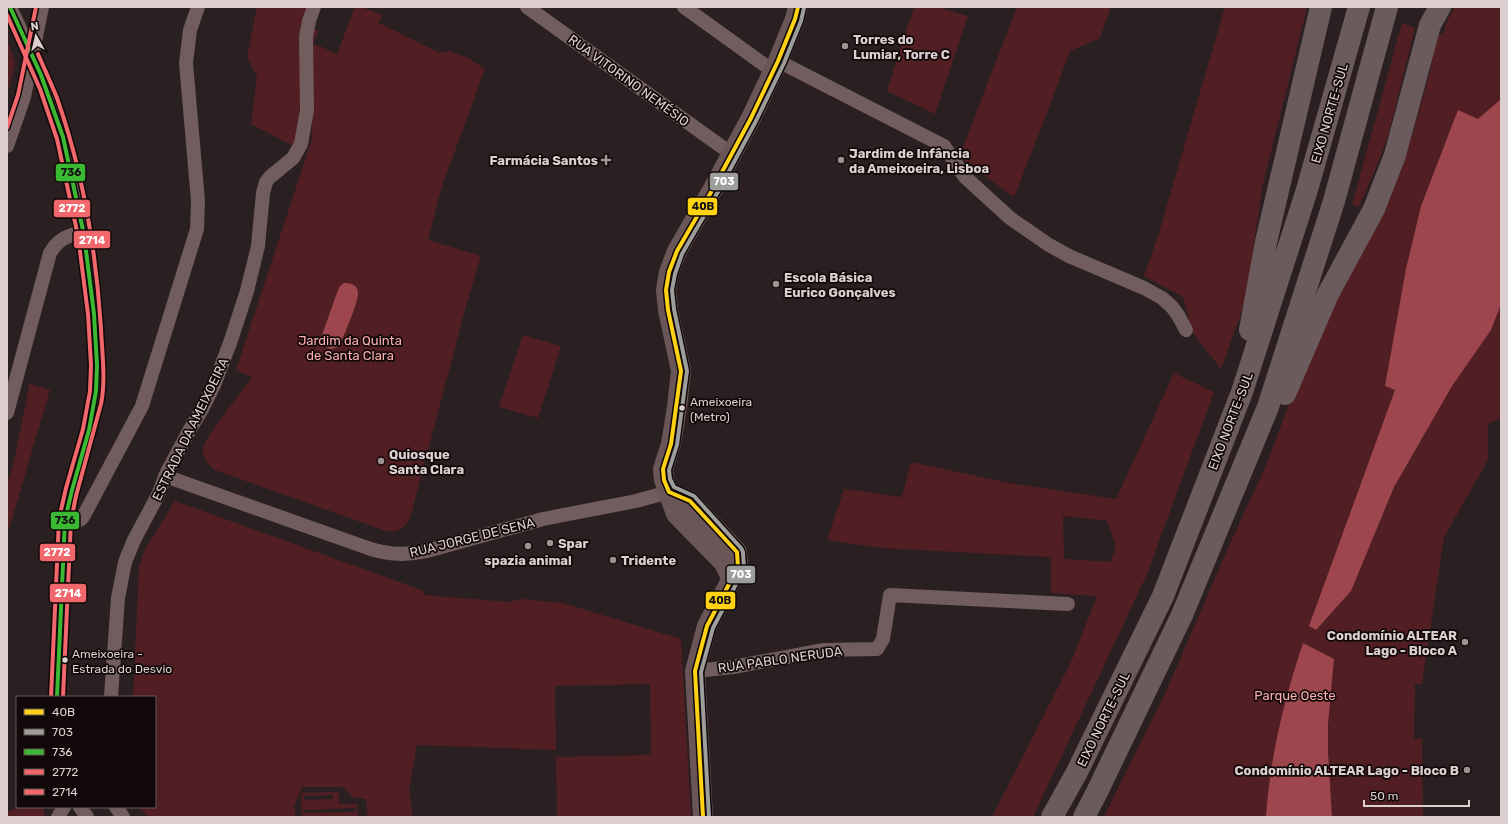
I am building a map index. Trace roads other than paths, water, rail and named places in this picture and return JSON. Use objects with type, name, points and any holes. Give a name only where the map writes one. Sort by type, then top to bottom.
[{"type":"highway","points":[[1235,410],[1266,242],[1321,7]]},
{"type":"highway","name":"EIXO NORTE-SUL","points":[[1052,817],[1077,772],[1163,596],[1235,410],[1306,193],[1359,7]]},
{"type":"highway","points":[[1268,406],[1286,393],[1328,294],[1374,209],[1395,155],[1430,26],[1440,7]]},
{"type":"highway","name":"EIXO NORTE-SUL","points":[[1084,817],[1182,615],[1268,406],[1334,201],[1387,9]]},
{"type":"street","points":[[10,7],[50,99],[65,147],[90,262],[94,304],[96,399],[70,495],[65,520],[56,696]]},
{"type":"street","points":[[7,146],[24,97],[42,7]]},
{"type":"street","points":[[65,520],[73,522],[81,520],[84,517],[142,406],[197,229],[198,201],[186,63],[190,30],[198,7]]},
{"type":"street","name":"ESTRADA DA AMEIXOEIRA","points":[[111,696],[121,574],[129,551],[158,495],[165,476],[188,431],[202,411],[230,343],[248,291],[258,246],[263,193],[266,182],[293,158],[301,144],[307,110],[306,37],[309,21],[314,7]]},
{"type":"street","name":"RUA VITORINO NEMÉSIO","points":[[527,7],[732,153]]},
{"type":"street","points":[[684,7],[775,66],[944,146],[965,177],[1010,218],[1049,245],[1069,256],[1144,288],[1162,298],[1178,315],[1186,330]]},
{"type":"street","points":[[703,817],[695,671],[707,626],[731,569],[676,514],[670,492],[664,480],[663,469],[671,444],[678,407],[681,371],[668,310],[666,290],[669,272],[677,251],[751,118],[795,19],[798,7]]},
{"type":"street","points":[[7,413],[50,253],[55,245],[62,239],[84,231]]},
{"type":"street","name":"RUA JORGE DE SENA","points":[[165,476],[370,549],[396,554],[415,554],[543,519],[636,501],[670,492]]},
{"type":"street","name":"RUA PABLO NERUDA","points":[[695,671],[733,667],[824,650],[877,649],[883,639],[890,595],[1068,604]]},
{"type":"street","points":[[58,817],[63,808]]},
{"type":"street","points":[[81,808],[87,817]]},
{"type":"street","points":[[117,808],[123,817]]},
{"type":"place","name":"Torres do Lumiar, Torre C","points":[[845,46]]},
{"type":"place","name":"Farmácia Santos","points":[[606,160]]},
{"type":"place","name":"Jardim de Infância da Ameixoeira, Lisboa","points":[[841,160]]},
{"type":"place","name":"Escola Básica Eurico Gonçalves","points":[[776,284]]},
{"type":"place","name":"Ameixoeira (Metro)","points":[[682,408]]},
{"type":"place","name":"Quiosque Santa Clara","points":[[381,461]]},
{"type":"place","name":"Spar","points":[[550,543]]},
{"type":"place","name":"spazia animal","points":[[528,546]]},
{"type":"place","name":"Tridente","points":[[613,560]]},
{"type":"place","name":"Condomínio ALTEAR Lago - Bloco A","points":[[1465,642]]},
{"type":"place","name":"Ameixoeira - Estrada do Desvio","points":[[65,660]]},
{"type":"place","name":"Condomínio ALTEAR Lago - Bloco B","points":[[1467,770]]},
{"type":"park label","name":"Jardim da Quinta de Santa Clara","points":[[350,348]]},
{"type":"park label","name":"Parque Oeste","points":[[1295,695]]}]
